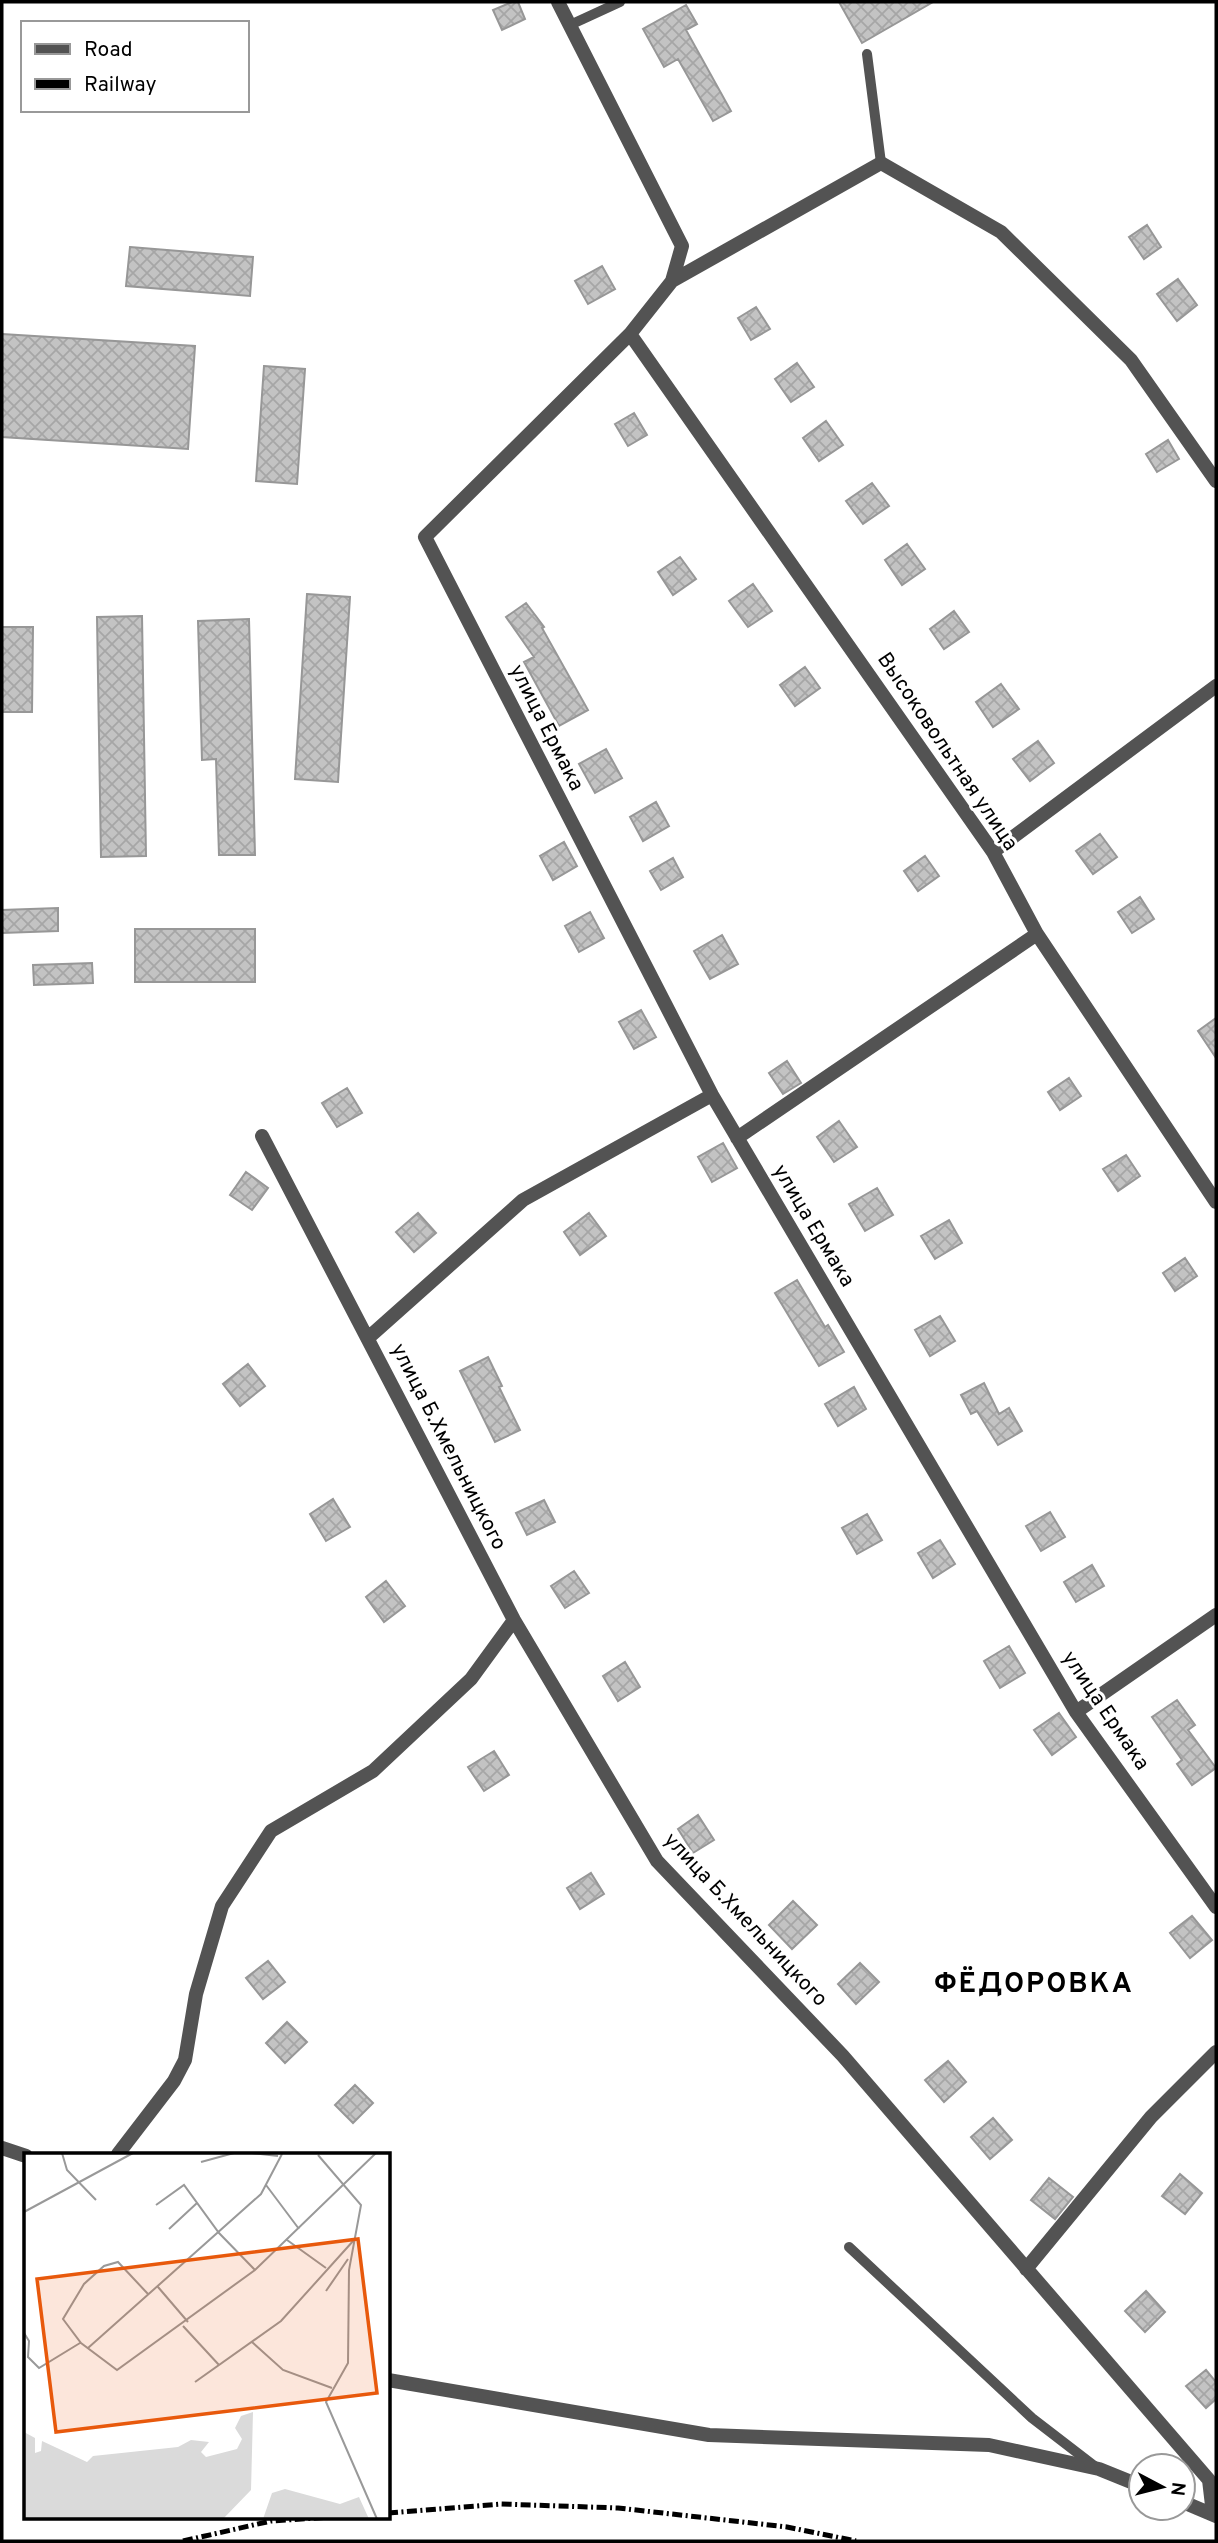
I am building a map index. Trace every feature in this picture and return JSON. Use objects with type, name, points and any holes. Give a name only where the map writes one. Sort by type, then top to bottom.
[{"type":"street","points":[[558,2],[682,246],[672,281],[631,334]]},
{"type":"street","points":[[672,281],[881,163],[1001,232],[1131,360],[1216,481]]},
{"type":"street","name":"улица Ермака","points":[[631,334],[425,537],[712,1095],[1076,1712],[1216,1907]]},
{"type":"street","name":"Высоковольтная улица","points":[[631,334],[993,852],[1037,934],[1216,1202]]},
{"type":"street","points":[[993,852],[1216,686]]},
{"type":"street","points":[[737,1138],[1037,934]]},
{"type":"street","points":[[368,1338],[523,1200],[712,1095]]},
{"type":"street","name":"улица Б.Хмельницкого","points":[[262,1136],[514,1620],[657,1861],[843,2056],[1209,2480],[1214,2515]]},
{"type":"street","points":[[1076,1712],[1216,1615]]},
{"type":"street","points":[[119,2153],[174,2081],[185,2060],[196,1994],[222,1906],[271,1831],[373,1771],[471,1679],[514,1620]]},
{"type":"street","points":[[1027,2269],[1151,2117],[1216,2052]]},
{"type":"street","points":[[2,2148],[24,2155]]},
{"type":"street","points":[[390,2380],[709,2435],[989,2445],[1099,2469],[1127,2480]]},
{"type":"street","points":[[1197,2508],[1214,2515]]},
{"type":"lane","points":[[570,25],[620,2]]},
{"type":"lane","points":[[867,54],[881,163]]},
{"type":"lane","points":[[849,2247],[1032,2418],[1099,2469]]},
{"type":"building","points":[[518,2],[525,19],[502,30],[493,10]]},
{"type":"building","points":[[839,2],[933,2],[862,43]]},
{"type":"building","points":[[686,5],[697,24],[686,30],[731,111],[713,121],[678,59],[664,67],[643,29]]},
{"type":"building","points":[[1147,225],[1161,247],[1144,259],[1129,237]]},
{"type":"building","points":[[130,247],[253,257],[250,296],[126,286]]},
{"type":"building","points":[[602,266],[615,289],[588,304],[575,281]]},
{"type":"building","points":[[1178,279],[1197,305],[1177,321],[1157,294]]},
{"type":"building","points":[[756,307],[770,329],[751,340],[738,318]]},
{"type":"building","points":[[2,334],[195,346],[188,449],[2,437]]},
{"type":"building","points":[[797,363],[814,387],[791,402],[775,379]]},
{"type":"building","points":[[264,366],[305,369],[297,484],[256,481]]},
{"type":"building","points":[[634,413],[647,435],[628,446],[615,424]]},
{"type":"building","points":[[826,421],[843,445],[819,461],[803,438]]},
{"type":"building","points":[[1168,440],[1179,459],[1157,472],[1146,454]]},
{"type":"building","points":[[872,483],[889,506],[863,524],[846,501]]},
{"type":"building","points":[[907,544],[925,569],[902,585],[885,560]]},
{"type":"building","points":[[680,557],[696,579],[673,595],[658,572]]},
{"type":"building","points":[[753,584],[772,611],[748,627],[729,601]]},
{"type":"building","points":[[307,594],[350,597],[338,782],[295,779]]},
{"type":"building","points":[[526,603],[544,627],[542,628],[588,710],[559,726],[524,662],[534,657],[506,617]]},
{"type":"building","points":[[954,611],[969,632],[944,649],[930,629]]},
{"type":"building","points":[[142,616],[146,856],[101,857],[97,617]]},
{"type":"building","points":[[249,619],[255,855],[219,855],[216,759],[202,760],[198,621]]},
{"type":"building","points":[[2,627],[33,627],[32,712],[2,712]]},
{"type":"building","points":[[805,667],[820,688],[795,706],[780,685]]},
{"type":"building","points":[[1001,684],[1019,709],[993,727],[976,702]]},
{"type":"building","points":[[1038,741],[1054,763],[1030,781],[1013,759]]},
{"type":"building","points":[[606,749],[622,778],[595,793],[579,764]]},
{"type":"building","points":[[656,802],[669,826],[643,841],[630,817]]},
{"type":"building","points":[[1100,834],[1117,857],[1093,874],[1076,851]]},
{"type":"building","points":[[564,842],[577,866],[553,880],[540,856]]},
{"type":"building","points":[[925,856],[939,876],[918,891],[904,871]]},
{"type":"building","points":[[673,858],[683,877],[661,890],[650,871]]},
{"type":"building","points":[[1140,897],[1154,919],[1132,933],[1118,912]]},
{"type":"building","points":[[58,908],[58,931],[2,933],[2,910]]},
{"type":"building","points":[[590,912],[604,938],[579,952],[565,926]]},
{"type":"building","points":[[135,929],[255,929],[255,982],[135,982]]},
{"type":"building","points":[[722,935],[738,964],[710,979],[694,951]]},
{"type":"building","points":[[92,963],[93,983],[34,985],[33,965]]},
{"type":"building","points":[[641,1010],[656,1037],[634,1049],[619,1022]]},
{"type":"building","points":[[1216,1018],[1216,1058],[1198,1031]]},
{"type":"building","points":[[787,1061],[801,1083],[783,1094],[769,1073]]},
{"type":"building","points":[[1069,1078],[1081,1096],[1060,1110],[1048,1092]]},
{"type":"building","points":[[347,1088],[362,1113],[337,1127],[322,1103]]},
{"type":"building","points":[[839,1121],[857,1147],[834,1162],[817,1137]]},
{"type":"building","points":[[723,1143],[737,1168],[712,1182],[698,1157]]},
{"type":"building","points":[[1126,1155],[1140,1176],[1118,1191],[1103,1169]]},
{"type":"building","points":[[246,1172],[268,1188],[252,1210],[230,1195]]},
{"type":"building","points":[[877,1188],[893,1215],[865,1231],[849,1204]]},
{"type":"building","points":[[418,1213],[436,1233],[414,1252],[396,1232]]},
{"type":"building","points":[[589,1213],[606,1236],[580,1255],[564,1232]]},
{"type":"building","points":[[949,1220],[962,1243],[935,1259],[921,1236]]},
{"type":"building","points":[[1185,1258],[1197,1276],[1175,1291],[1163,1273]]},
{"type":"building","points":[[797,1280],[825,1327],[828,1325],[844,1352],[819,1366],[775,1293]]},
{"type":"building","points":[[940,1316],[955,1341],[930,1356],[915,1330]]},
{"type":"building","points":[[488,1357],[520,1430],[495,1442],[460,1371]]},
{"type":"building","points":[[248,1364],[265,1386],[240,1406],[223,1384]]},
{"type":"building","points":[[984,1383],[999,1414],[1009,1408],[1022,1431],[998,1445],[977,1411],[971,1414],[961,1395]]},
{"type":"building","points":[[854,1387],[866,1409],[838,1426],[825,1404]]},
{"type":"building","points":[[333,1499],[350,1527],[326,1541],[310,1514]]},
{"type":"building","points":[[544,1500],[555,1522],[527,1535],[516,1513]]},
{"type":"building","points":[[1050,1512],[1065,1537],[1041,1551],[1026,1526]]},
{"type":"building","points":[[867,1514],[882,1540],[857,1554],[842,1528]]},
{"type":"building","points":[[940,1540],[955,1564],[933,1578],[918,1553]]},
{"type":"building","points":[[1092,1565],[1104,1586],[1076,1602],[1064,1582]]},
{"type":"building","points":[[574,1571],[589,1593],[565,1608],[551,1586]]},
{"type":"building","points":[[386,1581],[405,1606],[384,1622],[366,1597]]},
{"type":"building","points":[[1009,1646],[1025,1673],[1000,1688],[984,1661]]},
{"type":"building","points":[[625,1662],[640,1687],[618,1701],[603,1676]]},
{"type":"building","points":[[1177,1700],[1195,1725],[1188,1730],[1216,1768],[1192,1785],[1177,1764],[1182,1760],[1152,1717]]},
{"type":"building","points":[[1059,1713],[1076,1737],[1052,1755],[1034,1730]]},
{"type":"building","points":[[494,1751],[509,1775],[484,1791],[468,1767]]},
{"type":"building","points":[[698,1815],[714,1840],[693,1853],[678,1829]]},
{"type":"building","points":[[591,1873],[604,1894],[580,1909],[567,1888]]},
{"type":"building","points":[[793,1901],[817,1925],[792,1949],[769,1925]]},
{"type":"building","points":[[1192,1916],[1212,1940],[1190,1958],[1170,1933]]},
{"type":"building","points":[[268,1961],[285,1982],[263,1999],[246,1978]]},
{"type":"building","points":[[860,1963],[879,1982],[856,2004],[838,1984]]},
{"type":"building","points":[[287,2022],[307,2042],[285,2063],[266,2043]]},
{"type":"building","points":[[948,2061],[966,2082],[944,2102],[925,2080]]},
{"type":"building","points":[[355,2085],[373,2103],[353,2123],[335,2105]]},
{"type":"building","points":[[993,2118],[1012,2140],[990,2159],[971,2137]]},
{"type":"building","points":[[1180,2174],[1202,2193],[1185,2214],[1162,2196]]},
{"type":"building","points":[[1049,2178],[1073,2197],[1055,2219],[1031,2200]]},
{"type":"building","points":[[1146,2291],[1165,2312],[1145,2332],[1125,2311]]},
{"type":"building","points":[[1206,2370],[1216,2382],[1216,2399],[1206,2408],[1186,2386]]},
{"type":"railway","points":[[390,2513],[501,2504],[618,2508],[787,2527],[856,2541]]},
{"type":"railway","points":[[183,2541],[271,2521],[318,2518]]},
{"type":"district","name":"ФЁДОРОВКА","points":[[1034,1985]]}]
